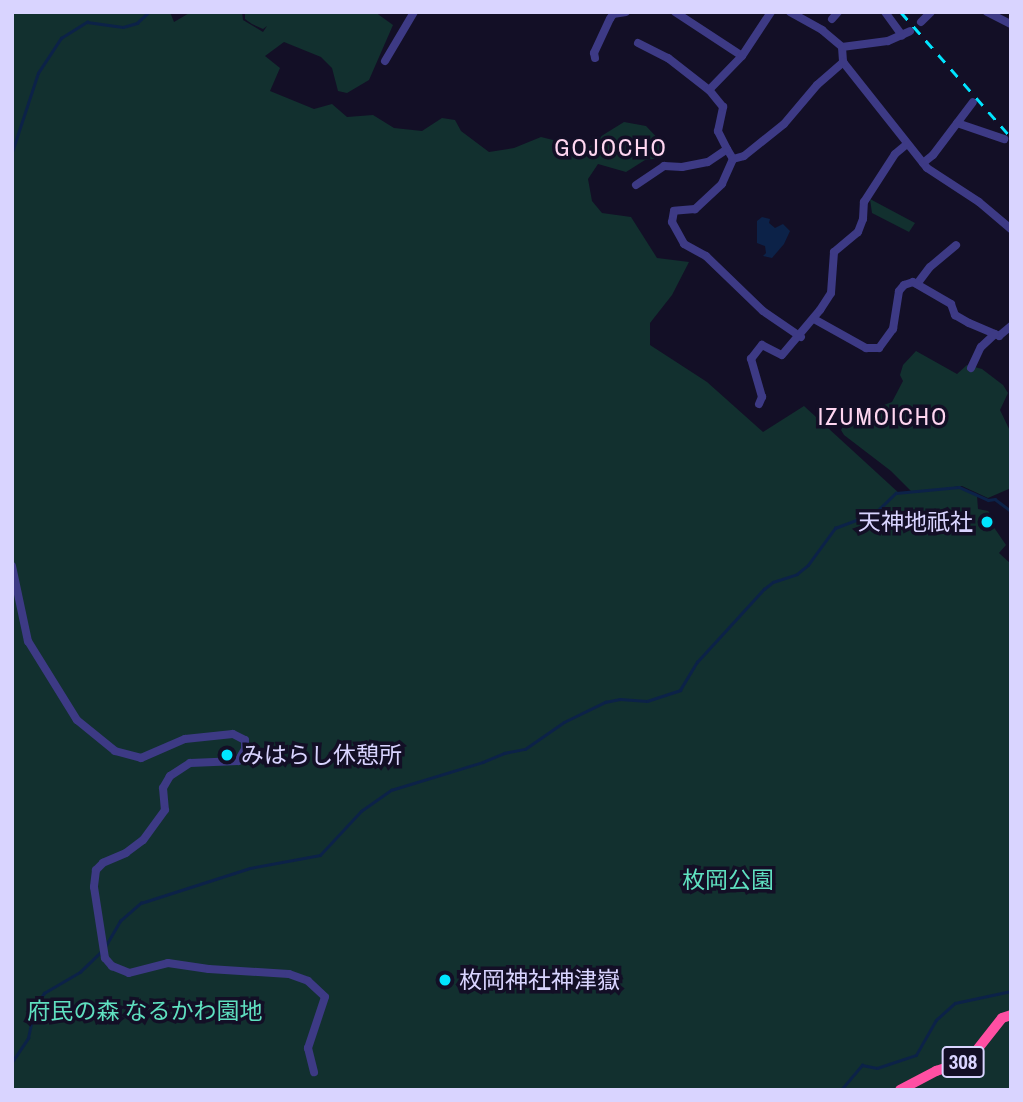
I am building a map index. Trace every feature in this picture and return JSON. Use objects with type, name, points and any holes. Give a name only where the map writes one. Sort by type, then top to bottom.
[{"type":"highway","name":"308","points":[[900,1090],[936,1071],[969,1060],[1002,1018],[1011,1015]]},
{"type":"street","points":[[595,58],[594,53],[610,19],[614,14],[626,12]]},
{"type":"street","points":[[675,12],[742,57]]},
{"type":"street","points":[[709,90],[742,57],[771,12]]},
{"type":"street","points":[[790,12],[822,30],[842,47],[843,62],[923,163],[940,179],[979,202],[1011,229]]},
{"type":"street","points":[[842,47],[888,41],[906,33],[885,12]]},
{"type":"street","points":[[921,22],[931,12]]},
{"type":"street","points":[[987,12],[1011,24]]},
{"type":"street","points":[[385,61],[412,13]]},
{"type":"street","points":[[638,43],[668,58],[709,90],[723,107],[718,131],[733,159]]},
{"type":"street","points":[[733,159],[744,156],[784,124],[817,85],[843,62]]},
{"type":"street","points":[[923,163],[933,155],[973,102]]},
{"type":"street","points":[[957,123],[1004,139]]},
{"type":"street","points":[[759,404],[762,397],[751,359],[762,345],[782,355],[801,337],[831,293],[834,252],[858,232],[863,219],[864,202],[895,153],[907,144]]},
{"type":"street","points":[[636,185],[664,166],[682,167],[708,162],[727,149]]},
{"type":"street","points":[[733,159],[722,184],[695,209],[674,211],[672,222],[684,244],[706,256],[763,311],[801,337]]},
{"type":"street","points":[[917,284],[930,267],[956,245]]},
{"type":"street","points":[[814,319],[866,348],[879,348],[893,329],[899,292],[904,285],[917,284],[951,304],[958,317],[995,334],[999,335],[1011,326]]},
{"type":"street","points":[[971,368],[981,347],[995,334]]},
{"type":"street","points":[[12,566],[28,641],[76,720],[115,751],[141,758],[185,739],[233,734],[245,740],[245,749],[237,761],[190,763],[170,776],[163,788],[165,810],[143,840],[126,853],[103,863],[96,870],[94,887],[105,958],[112,965],[129,973],[168,963],[209,969],[289,974],[308,981],[325,997],[308,1048],[314,1072]]},
{"type":"green space","points":[[12,12],[170,12],[174,22],[191,12],[242,12],[243,20],[263,32],[267,26],[263,29],[252,24],[245,19],[245,12],[375,12],[393,25],[369,80],[347,93],[338,91],[332,68],[321,57],[284,42],[265,56],[280,68],[270,91],[314,109],[332,104],[347,117],[373,115],[394,128],[422,131],[442,118],[455,120],[461,131],[489,152],[514,148],[541,137],[557,141],[576,158],[603,135],[624,122],[646,126],[665,146],[662,158],[645,160],[626,172],[598,164],[588,179],[592,201],[602,213],[631,217],[657,258],[689,262],[672,295],[650,323],[650,345],[707,382],[763,432],[804,406],[900,494],[960,488],[977,496],[978,509],[988,511],[996,521],[987,516],[982,522],[993,526],[1006,545],[999,553],[1011,564],[1011,1090],[12,1090]]},
{"type":"green space","points":[[870,199],[915,223],[909,232],[872,213]]},
{"type":"green space","points":[[916,351],[957,374],[967,365],[982,369],[1003,385],[1008,393],[1000,410],[1011,433],[1011,488],[988,498],[962,486],[912,492],[891,471],[844,435],[841,430],[845,423],[863,427],[870,424],[884,405],[892,402],[903,381],[900,375],[903,365]]},
{"type":"water","points":[[762,217],[770,219],[769,223],[775,228],[783,224],[790,231],[784,244],[772,258],[763,256],[766,253],[765,246],[757,243],[757,221]]},
{"type":"waterway","points":[[12,152],[38,73],[61,38],[87,22],[123,27],[137,23],[149,12]]},
{"type":"waterway","points":[[105,947],[120,921],[141,903],[250,868],[320,855],[361,811],[391,790],[504,753],[525,749],[564,722],[605,702],[620,699],[647,701],[680,690],[697,662],[764,589],[773,582],[797,574],[808,565],[835,528],[875,513],[896,493],[959,487],[988,500],[995,499],[1011,511]]},
{"type":"waterway","points":[[12,1062],[28,1038],[34,1009],[44,993],[80,972],[101,952]]},
{"type":"waterway","points":[[841,1090],[862,1065],[877,1068],[916,1055],[936,1020],[955,1003],[1011,991]]},
{"type":"railway","points":[[901,12],[1011,137]]},
{"type":"place","name":"天神地祇社","points":[[987,522]]},
{"type":"place","name":"みはらし休憩所","points":[[227,755]]},
{"type":"place","name":"枚岡神社神津嶽","points":[[445,980]]},
{"type":"district","name":"GOJOCHO","points":[[611,148]]},
{"type":"district","name":"IZUMOICHO","points":[[883,417]]},
{"type":"park label","name":"枚岡公園","points":[[728,880]]},
{"type":"park label","name":"府民の森 なるかわ園地","points":[[145,1011]]}]
